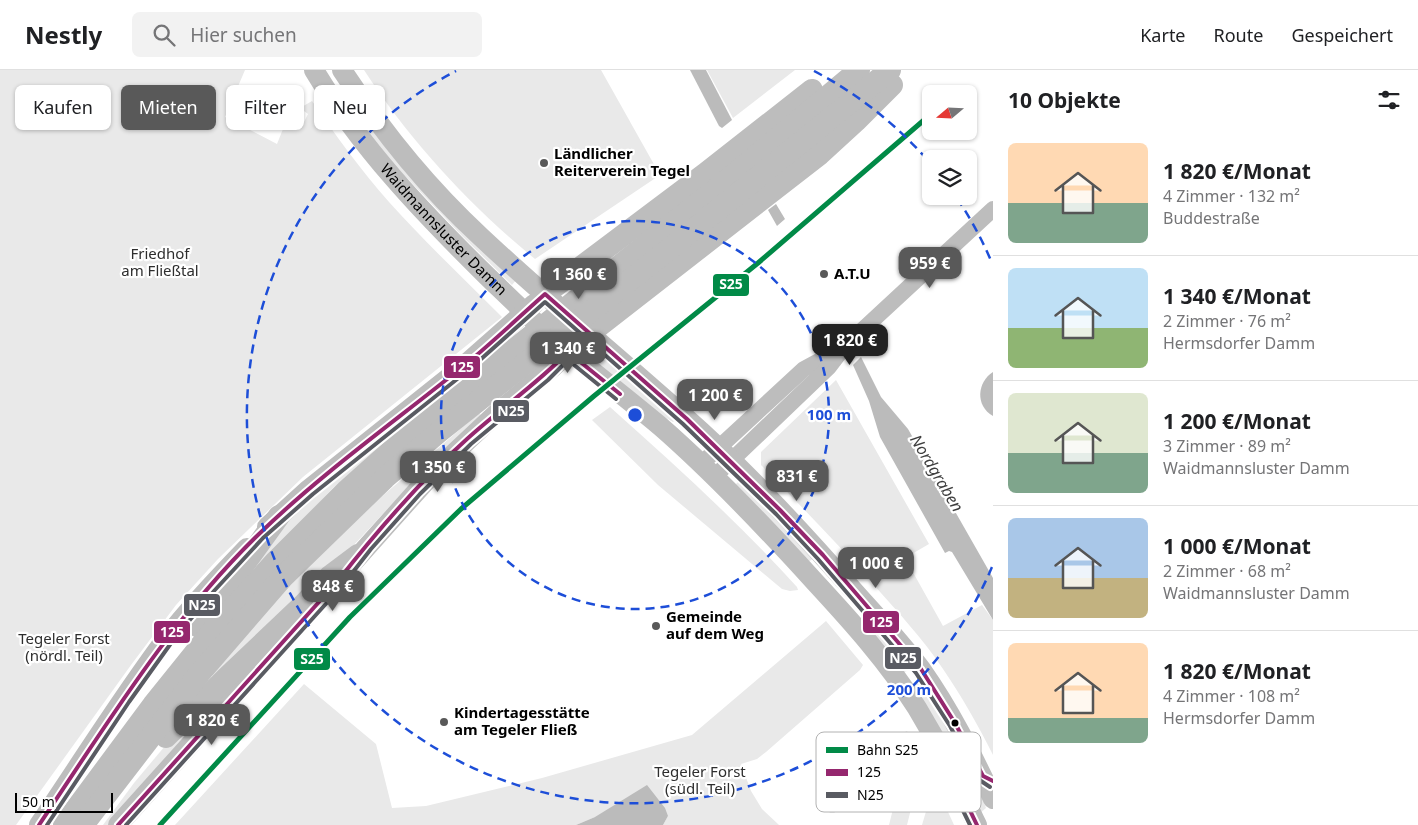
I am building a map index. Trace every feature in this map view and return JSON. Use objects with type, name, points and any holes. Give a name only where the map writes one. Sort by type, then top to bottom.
[{"type":"highway","points":[[545,294],[826,80],[842,70]]},
{"type":"highway","points":[[590,300],[726,181],[859,70]]},
{"type":"highway","points":[[64,825],[152,705],[202,644],[276,560],[346,491],[393,449],[528,349],[890,70]]},
{"type":"highway","points":[[590,334],[820,154],[856,121],[905,70]]},
{"type":"highway","points":[[83,825],[195,680],[283,576],[385,478],[439,432],[528,349]]},
{"type":"highway","points":[[92,787],[110,749],[123,728],[179,655],[279,516]]},
{"type":"highway","points":[[93,825],[173,728],[271,637],[330,576],[358,555]]},
{"type":"main road","name":"Waidmannsluster Damm","points":[[314,70],[358,133],[401,187],[461,250],[568,352],[660,426],[762,525],[879,656],[901,684],[930,732]]},
{"type":"main road","name":"Waidmannsluster Damm","points":[[342,70],[381,125],[424,178],[480,237],[724,454],[823,556],[921,669],[960,732]]},
{"type":"main road","points":[[39,825],[124,698],[169,635],[215,581],[259,534],[309,489],[467,363],[545,294]]},
{"type":"main road","points":[[118,825],[434,472],[466,440],[590,334]]},
{"type":"main road","name":"Waidmannsluster Damm","points":[[981,768],[988,778],[993,798]]},
{"type":"main road","name":"Waidmannsluster Damm","points":[[971,812],[977,825]]},
{"type":"street","points":[[707,471],[724,454],[829,367],[846,346],[993,209]]},
{"type":"green space","name":"Friedhof am Fließtal","points":[[0,70],[245,70],[239,85],[226,85],[226,130],[250,130],[277,144],[283,130],[304,130],[304,122],[308,114],[304,111],[304,106],[312,101],[314,104],[314,130],[333,130],[389,202],[502,317],[303,477],[218,559],[176,605],[16,825],[0,825]]},
{"type":"green space","name":"Ländlicher Reiterverein Tegel","points":[[364,70],[601,70],[660,175],[535,259],[487,217],[442,171],[385,100],[385,85],[374,85]]},
{"type":"green space","points":[[707,70],[795,70],[733,118]]},
{"type":"green space","points":[[365,130],[382,130],[517,279],[512,285],[408,179],[390,163]]},
{"type":"green space","points":[[604,359],[654,403],[676,419],[673,422],[651,409],[597,365]]},
{"type":"green space","points":[[836,380],[929,544],[905,558],[943,626],[982,605],[993,620],[993,755],[957,690],[918,636],[846,554],[761,465],[761,452]]},
{"type":"green space","points":[[610,407],[729,517],[775,563],[798,590],[782,589],[658,485],[592,420]]},
{"type":"green space","points":[[479,413],[481,415],[433,460],[326,575],[213,676],[210,673],[292,580],[344,529]]},
{"type":"green space","points":[[406,424],[333,488],[252,573],[268,547],[288,521],[310,499]]},
{"type":"green space","points":[[740,480],[815,557],[807,563],[733,487]]},
{"type":"green space","name":"Tegeler Forst (südl. Teil)","points":[[826,621],[863,665],[860,670],[766,752],[757,759],[741,764],[751,791],[762,809],[779,825],[663,825],[668,816],[595,817],[576,825],[175,825],[304,684],[376,744],[392,808],[426,806],[542,778],[692,735]]},
{"type":"green space","points":[[875,630],[909,667],[907,671],[904,672],[870,633]]},
{"type":"green space","points":[[255,659],[109,825],[103,825],[134,783],[165,746]]},
{"type":"green space","points":[[918,682],[922,684],[948,732],[938,732],[914,686]]},
{"type":"green space","points":[[981,794],[986,808],[981,812]]},
{"type":"green space","points":[[892,812],[910,812],[907,825],[889,825]]},
{"type":"green space","points":[[926,812],[948,812],[954,825],[922,825]]},
{"type":"shaded area","points":[[690,70],[706,70],[732,120],[722,128],[719,126]]},
{"type":"shaded area","points":[[776,204],[785,219],[777,226],[768,210]]},
{"type":"shaded area","points":[[861,357],[881,397],[908,429],[993,578],[993,620],[952,552],[945,553],[880,437],[869,401],[853,365]]},
{"type":"shaded area","points":[[993,372],[993,416],[983,406],[980,394],[984,382]]},
{"type":"shaded area","points":[[647,785],[665,808],[668,816],[663,825],[576,825],[595,817]]},
{"type":"rail line","name":"S25","points":[[160,825],[350,617],[461,509],[594,396],[758,263],[922,122]]},
{"type":"transit line","name":"125","points":[[39,825],[115,711],[169,637],[227,567],[283,511],[466,364],[545,294],[687,419],[823,555],[921,669],[960,732]]},
{"type":"transit line","name":"N25","points":[[47,825],[129,702],[174,639],[214,591],[263,538],[313,494],[471,368],[545,302],[683,424],[776,514],[818,559],[916,673],[953,732]]},
{"type":"transit line","name":"125","points":[[118,825],[337,582],[415,490],[449,455],[492,417],[544,375],[568,352],[620,394]]},
{"type":"transit line","name":"N25","points":[[126,825],[342,586],[371,549],[420,494],[471,444],[548,380],[568,360],[616,399]]},
{"type":"transit line","name":"125","points":[[981,772],[983,776],[993,781]]},
{"type":"transit line","name":"N25","points":[[981,781],[990,787]]},
{"type":"transit line","name":"N25","points":[[964,812],[970,825]]},
{"type":"transit line","name":"125","points":[[971,812],[977,825]]},
{"type":"place","name":"Ländlicher Reiterverein Tegel","points":[[544,163]]},
{"type":"place","name":"A.T.U","points":[[824,274]]},
{"type":"place","name":"Gemeinde auf dem Weg","points":[[656,626]]},
{"type":"place","name":"Kindertagesstätte am Tegeler Fließ","points":[[444,722]]},
{"type":"water label","name":"Nordgraben","points":[[937,473]]},
{"type":"park label","name":"Tegeler Forst (nördl. Teil)","points":[[64,648]]}]
